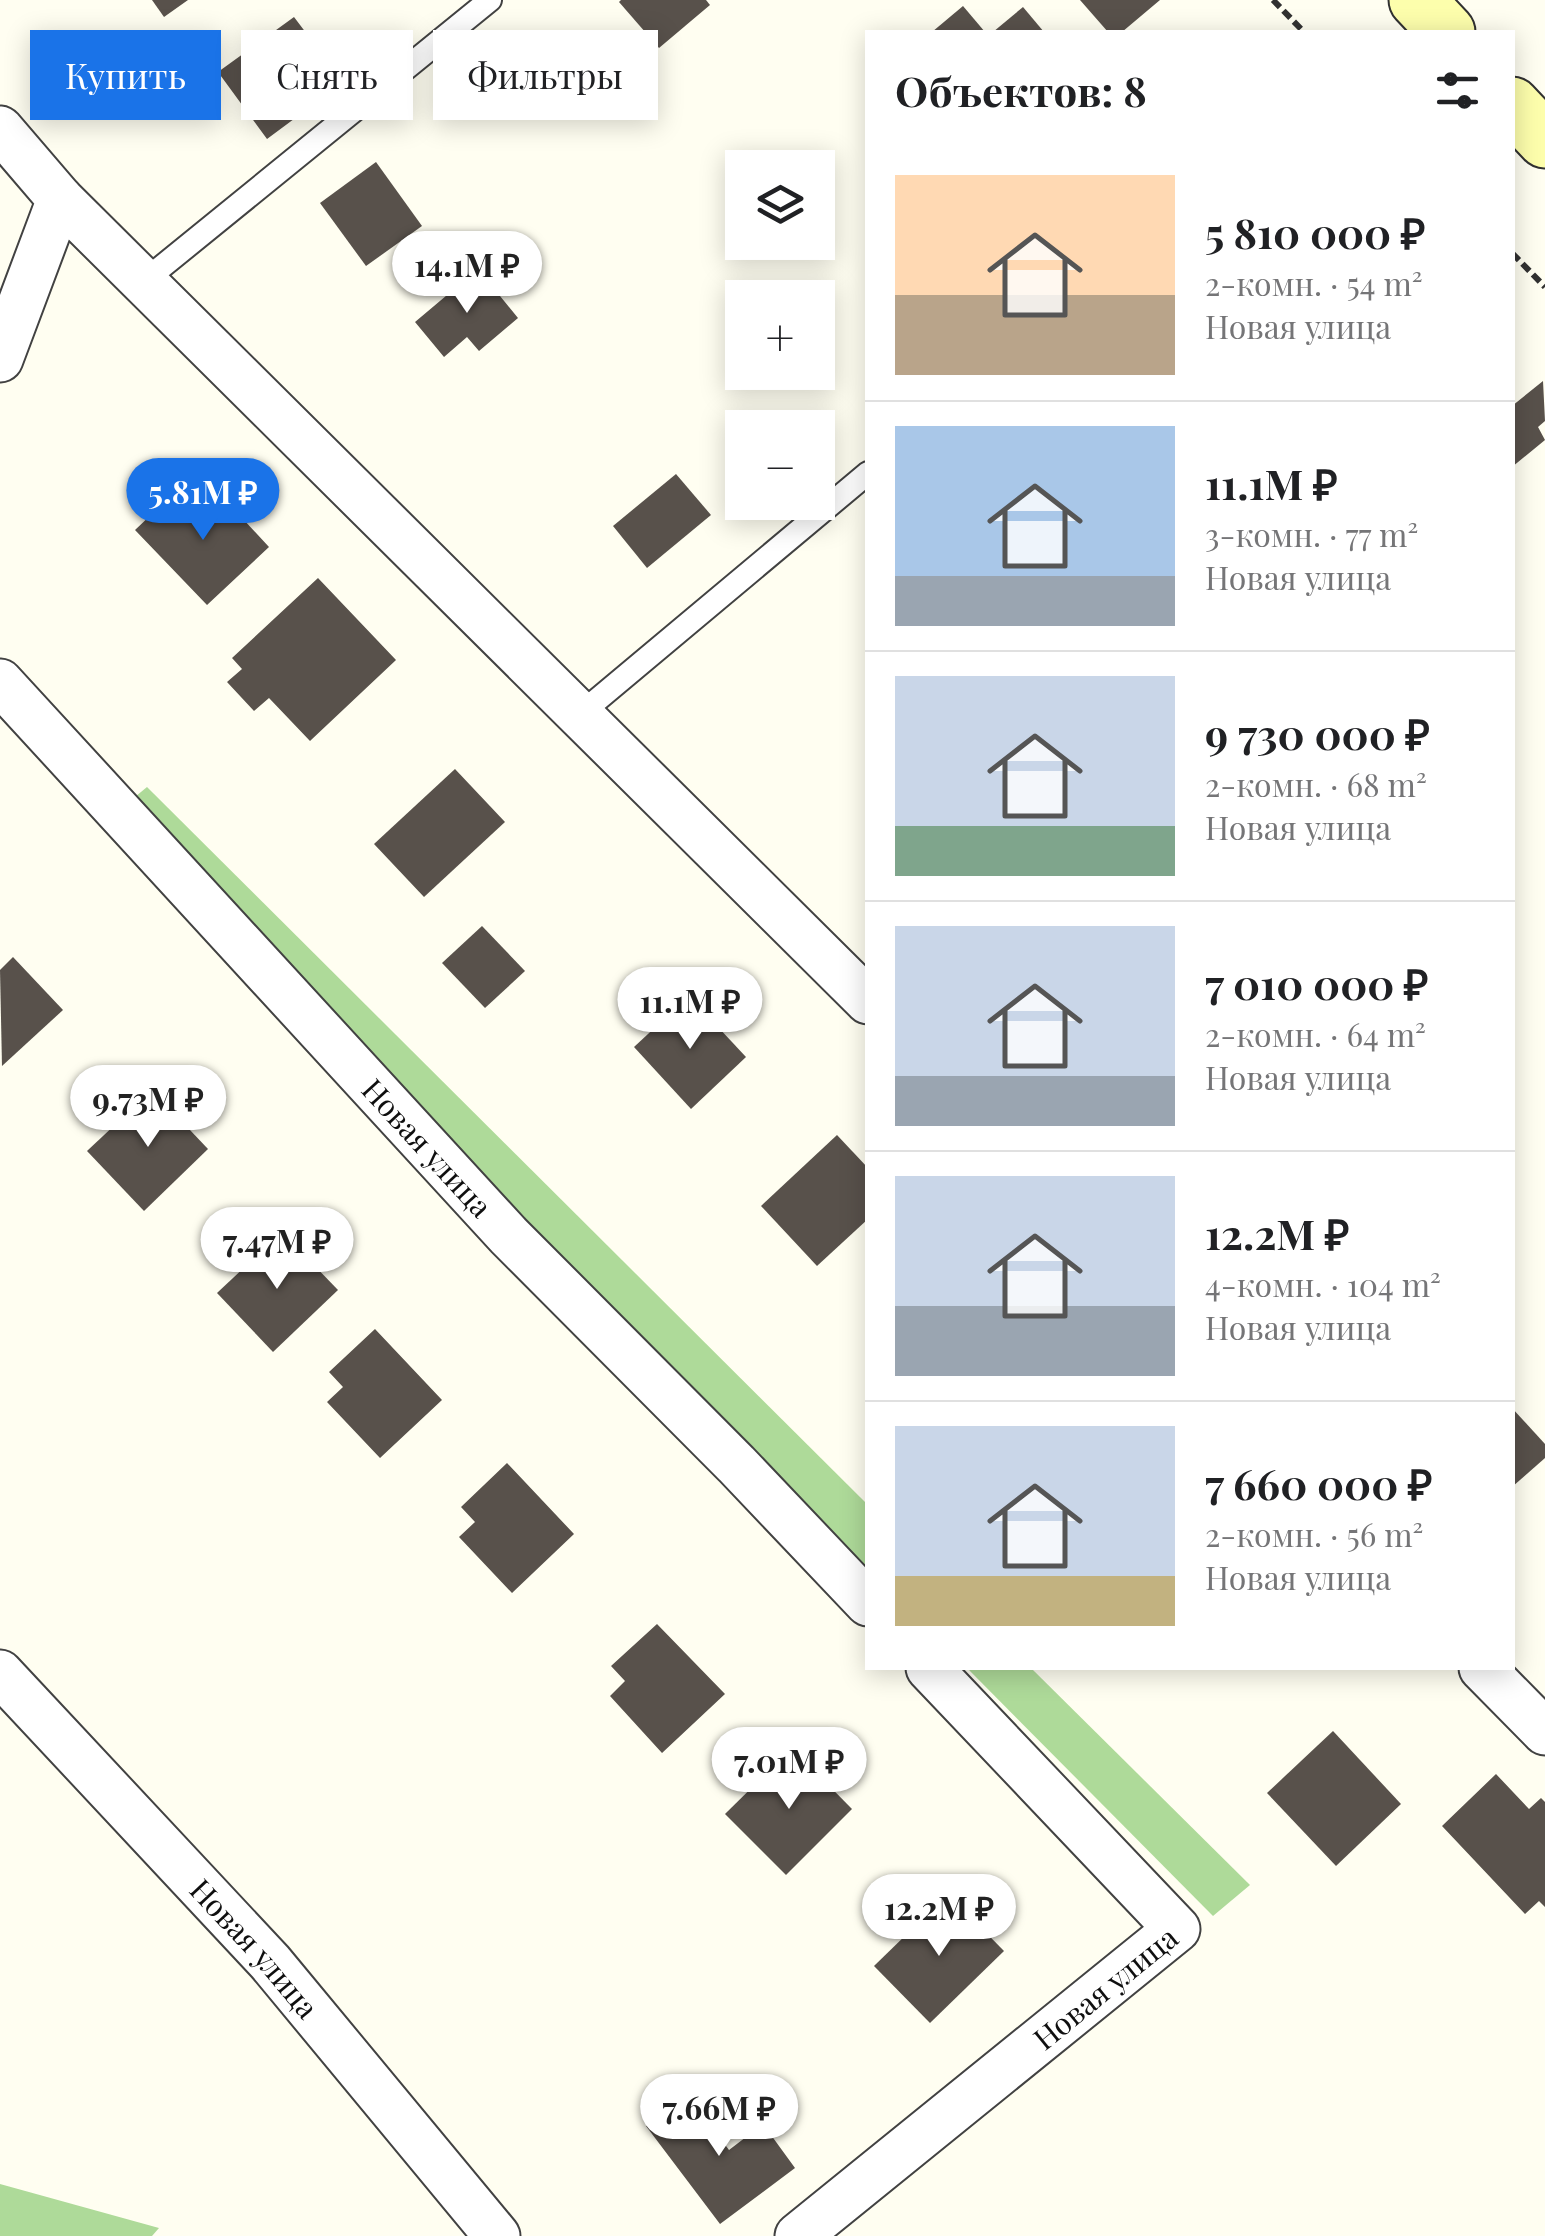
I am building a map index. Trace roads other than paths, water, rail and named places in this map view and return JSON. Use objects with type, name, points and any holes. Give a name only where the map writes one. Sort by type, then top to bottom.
[{"type":"main road","points":[[1417,0],[1445,30]]},
{"type":"main road","points":[[1515,108],[1545,140]]},
{"type":"street","points":[[0,129],[60,199],[865,997]]},
{"type":"street","points":[[0,359],[60,199]]},
{"type":"street","name":"Новая улица","points":[[0,682],[508,1234],[865,1600]]},
{"type":"street","name":"Новая улица","points":[[798,2236],[1177,1929],[931,1670]]},
{"type":"street","points":[[1484,1670],[1545,1732]]},
{"type":"street","name":"Новая улица","points":[[0,1673],[270,1962],[497,2236]]},
{"type":"lane","points":[[143,282],[490,0]]},
{"type":"lane","points":[[580,715],[865,476]]}]
